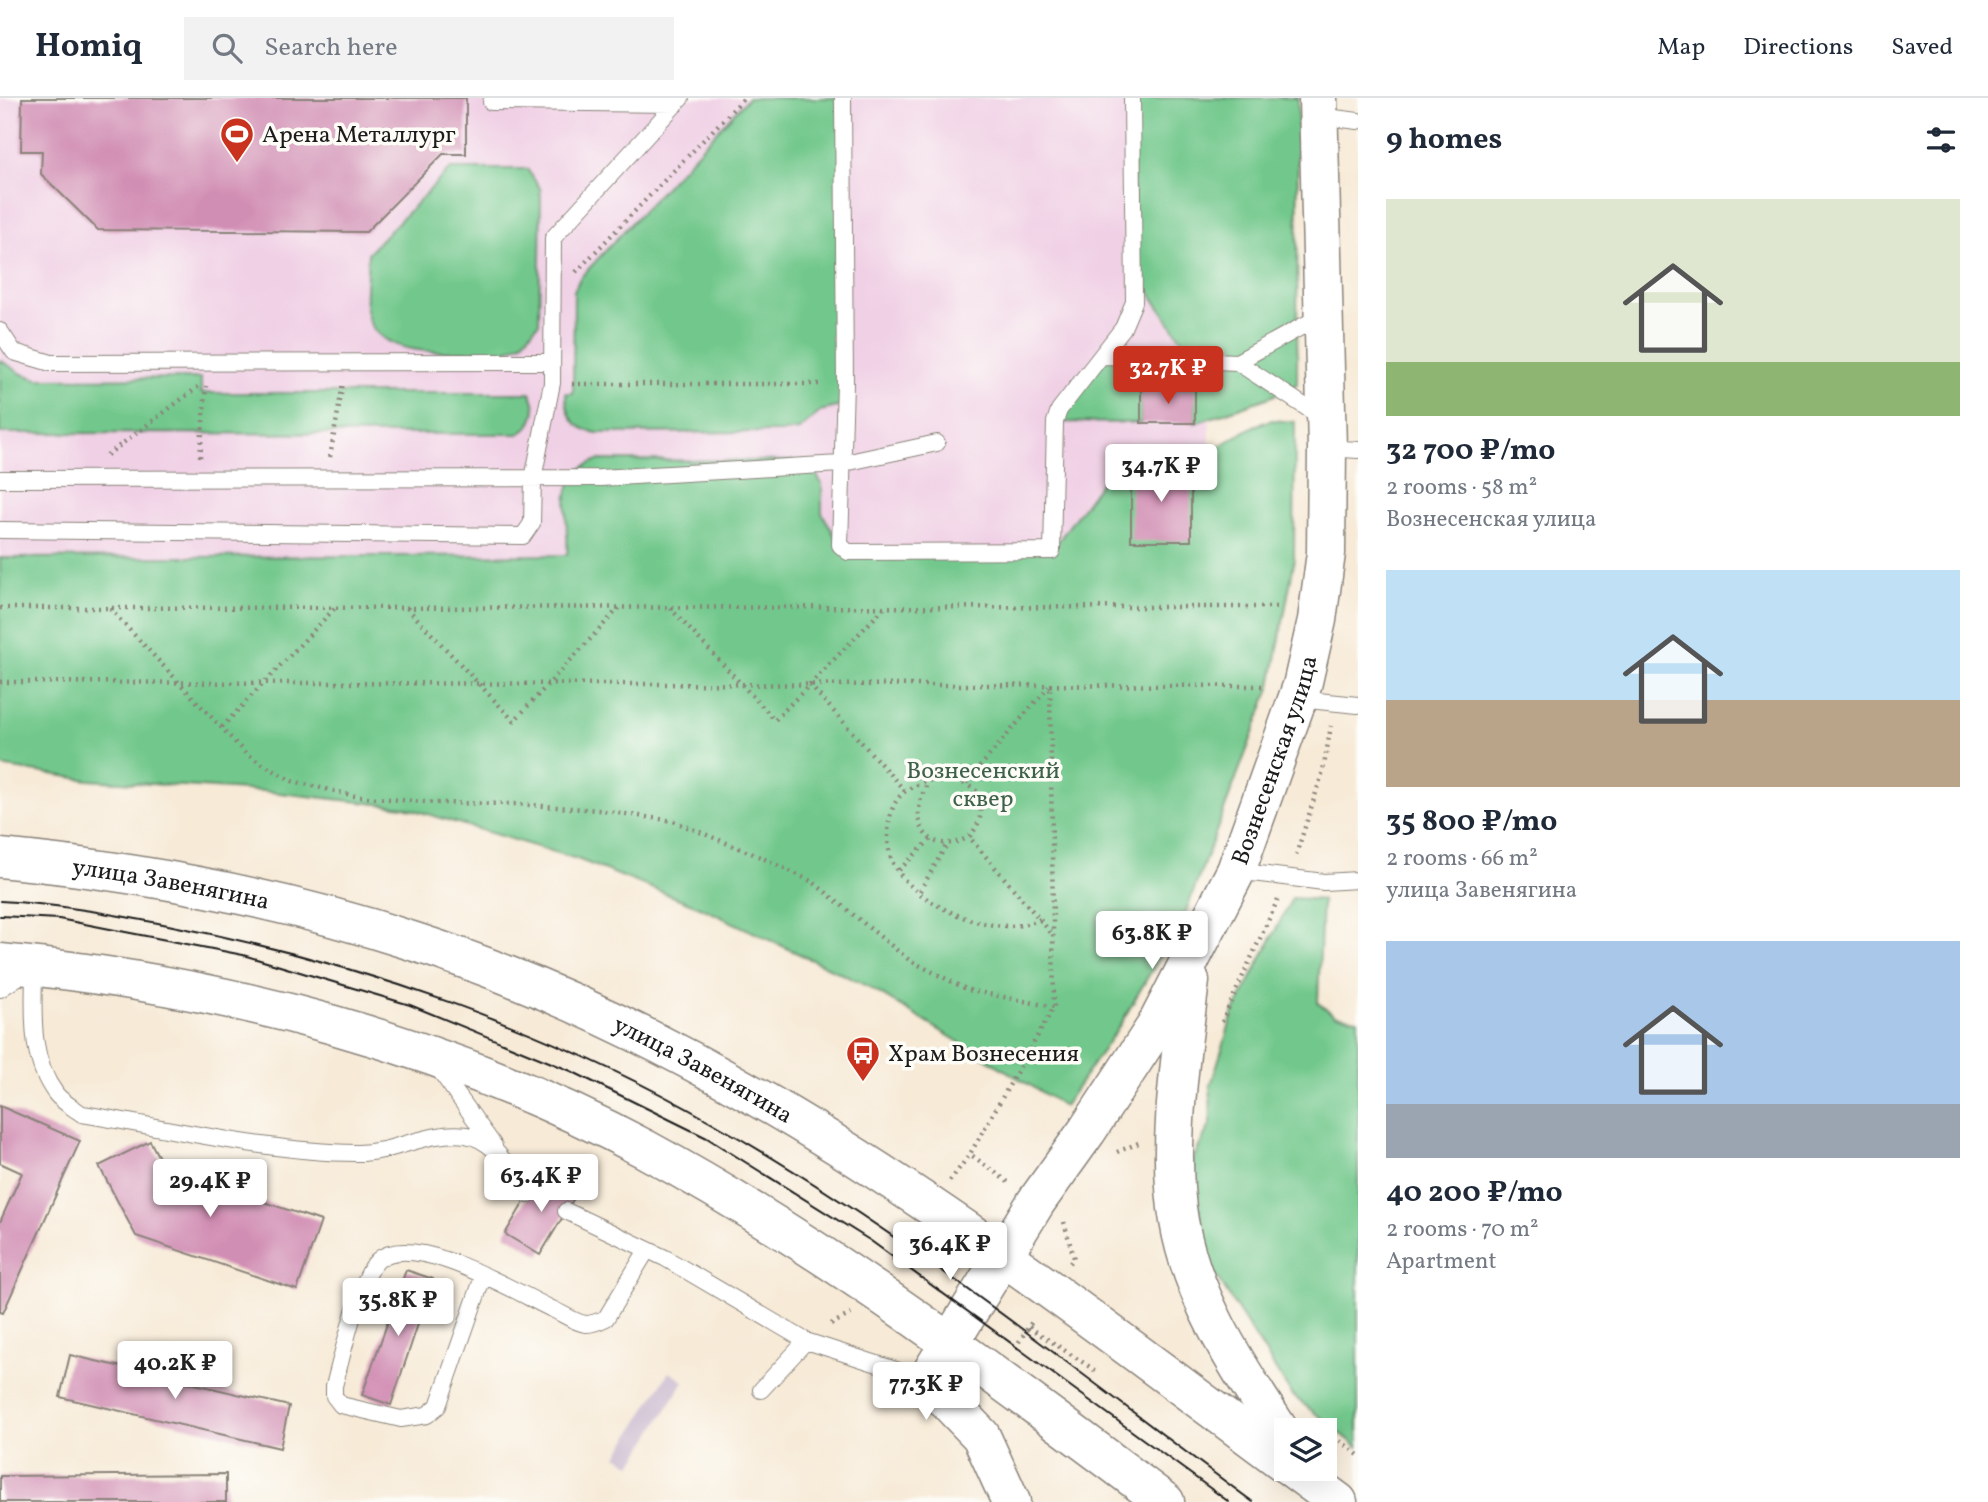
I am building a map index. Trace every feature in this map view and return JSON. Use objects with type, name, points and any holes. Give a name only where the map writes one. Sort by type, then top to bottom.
[{"type":"main road","name":"Вознесенская улица","points":[[927,1380],[1035,1202],[1087,1131],[1156,1026],[1236,871],[1312,696],[1317,620],[1337,439],[1324,315],[1318,107]]},
{"type":"main road","name":"улица Завенягина","points":[[0,846],[17,859],[180,883],[281,905],[412,941],[514,979],[628,1029],[813,1129],[933,1206],[1003,1254],[1274,1454]]},
{"type":"main road","points":[[1193,957],[1175,1136],[1179,1221],[1195,1276],[1219,1334],[1274,1422]]},
{"type":"main road","points":[[17,964],[159,984],[291,1014],[428,1055],[529,1094],[642,1148],[734,1199],[949,1341],[1165,1502]]},
{"type":"main road","points":[[927,1380],[981,1436],[1011,1502]]},
{"type":"lane","points":[[843,98],[845,384],[840,464],[840,545],[845,551],[1049,552],[1053,545],[1055,422],[1059,410],[1104,356],[1123,328],[1133,302],[1132,98]]},
{"type":"lane","points":[[491,102],[678,101]]},
{"type":"lane","points":[[0,530],[518,537],[531,529],[533,479],[552,383],[555,235],[678,101]]},
{"type":"lane","points":[[1318,107],[1358,121]]},
{"type":"lane","points":[[1104,356],[1237,362],[1324,315]]},
{"type":"lane","points":[[0,331],[15,352],[51,363],[552,362]]},
{"type":"lane","points":[[1237,362],[1337,439]]},
{"type":"lane","points":[[0,479],[533,479],[840,464],[937,443]]},
{"type":"lane","points":[[1312,696],[1358,705]]},
{"type":"lane","points":[[1236,871],[1288,879],[1358,880]]},
{"type":"lane","points":[[0,989],[17,964]]},
{"type":"lane","points":[[17,964],[40,1065],[57,1095],[82,1114],[286,1147],[359,1154],[424,1139],[466,1135],[494,1146]]},
{"type":"lane","points":[[428,1055],[528,1195]]},
{"type":"lane","points":[[566,1211],[647,1250],[806,1341],[927,1380]]},
{"type":"lane","points":[[483,1277],[438,1406],[427,1415],[401,1419],[341,1405],[334,1396],[334,1385],[366,1277],[379,1260],[395,1252],[414,1251],[435,1256],[483,1277],[584,1324],[597,1323],[606,1318],[647,1250]]},
{"type":"lane","points":[[761,1390],[806,1341]]},
{"type":"path","points":[[572,280],[578,270],[744,98]]},
{"type":"path","points":[[568,371],[568,384],[845,384]]},
{"type":"path","points":[[76,479],[206,381]]},
{"type":"path","points":[[329,382],[357,382]]},
{"type":"path","points":[[0,608],[1278,607]]},
{"type":"path","points":[[110,608],[182,682],[247,755],[292,781],[355,796],[436,803],[516,804],[598,810],[673,821],[813,882],[909,960],[968,990],[1054,1007]]},
{"type":"path","points":[[222,727],[335,608]]},
{"type":"path","points":[[407,608],[514,721],[619,608]]},
{"type":"path","points":[[670,608],[775,720],[884,608]]},
{"type":"path","points":[[0,682],[1050,685],[1312,696],[1324,771],[1288,879],[1216,1035]]},
{"type":"path","points":[[810,684],[905,790]]},
{"type":"path","points":[[965,783],[1050,685]]},
{"type":"path","points":[[806,1341],[820,1328],[843,1321],[863,1305],[970,1154],[1054,1007],[1050,685]]},
{"type":"path","points":[[931,779],[921,792],[917,806],[918,822],[932,838],[939,844],[957,844],[969,838],[979,826],[982,810],[978,792],[965,783],[951,778],[931,779],[905,790],[892,806],[888,832],[892,860],[899,870],[940,908],[971,920],[1014,927],[1029,925],[1040,919]]},
{"type":"path","points":[[899,870],[932,838]]},
{"type":"path","points":[[969,838],[1053,935]]},
{"type":"path","points":[[920,891],[947,844]]},
{"type":"path","points":[[1114,1153],[1156,1135],[1175,1136]]},
{"type":"path","points":[[970,1154],[1035,1202],[1063,1217],[1074,1258],[997,1376]]},
{"type":"path","points":[[1029,1327],[1099,1373]]},
{"type":"shaded area","points":[[0,98],[1211,98],[1209,582],[0,634]]},
{"type":"shaded area","points":[[669,1372],[684,1381],[632,1465],[617,1456]]},
{"type":"green space","points":[[748,98],[843,98],[845,405],[821,411],[799,430],[784,432],[597,433],[582,428],[570,415],[566,393],[573,393],[574,291],[580,278]]},
{"type":"green space","points":[[1131,98],[1298,98],[1297,384],[1270,397],[1195,423],[1194,389],[1141,390],[1141,423],[1055,422],[1104,356],[1192,355],[1135,271]]},
{"type":"green space","points":[[450,169],[527,169],[540,188],[539,323],[522,343],[507,350],[450,352],[408,348],[377,333],[368,318],[368,253]]},
{"type":"green space","points":[[0,360],[22,374],[38,379],[201,378],[201,393],[530,393],[535,410],[529,426],[519,434],[0,433]]},
{"type":"green space","name":"Вознесенский cквер","points":[[1271,420],[1295,422],[1294,563],[1271,686],[1186,911],[1120,1025],[1064,1106],[867,986],[700,907],[577,859],[404,807],[262,791],[88,780],[0,766],[0,558],[567,555],[566,498],[569,486],[584,467],[599,460],[792,461],[811,466],[822,484],[822,513],[843,550],[1051,551],[1102,481],[1133,457],[1211,451],[1254,426]]},
{"type":"green space","points":[[1292,898],[1322,900],[1318,1003],[1335,1015],[1358,1019],[1358,1447],[1337,1430],[1337,1418],[1321,1418],[1292,1395],[1208,1263],[1192,1161],[1211,1123],[1210,1088],[1233,1014]]},
{"type":"building","name":"Арена Металлург","points":[[22,98],[466,98],[466,154],[443,154],[366,232],[98,230],[41,174],[42,151],[21,151]]},
{"type":"building","points":[[1141,389],[1195,389],[1195,423],[1141,423]]},
{"type":"building","points":[[1131,468],[1191,468],[1191,541],[1131,541]]},
{"type":"building","points":[[0,1106],[80,1141],[3,1313],[0,1312],[0,1222],[22,1173],[0,1163]]},
{"type":"building","points":[[150,1141],[165,1169],[321,1221],[297,1290],[136,1236],[99,1166]]},
{"type":"building","points":[[542,1172],[577,1193],[540,1255],[505,1234]]},
{"type":"building","points":[[406,1270],[433,1279],[391,1405],[362,1395]]},
{"type":"building","points":[[70,1355],[289,1406],[280,1448],[60,1397]]},
{"type":"building","points":[[226,1474],[226,1502],[0,1502],[0,1476]]},
{"type":"tram line","points":[[0,901],[126,917],[239,940],[309,958],[448,1002],[517,1028],[649,1088],[784,1165],[921,1256],[1253,1502]]},
{"type":"tram line","points":[[0,916],[59,919],[243,955],[410,1005],[571,1071],[707,1138],[871,1241],[1229,1502]]},
{"type":"place","name":"Арена Металлург","points":[[237,164]]},
{"type":"place","name":"Храм Вознесения","points":[[863,1083]]}]
